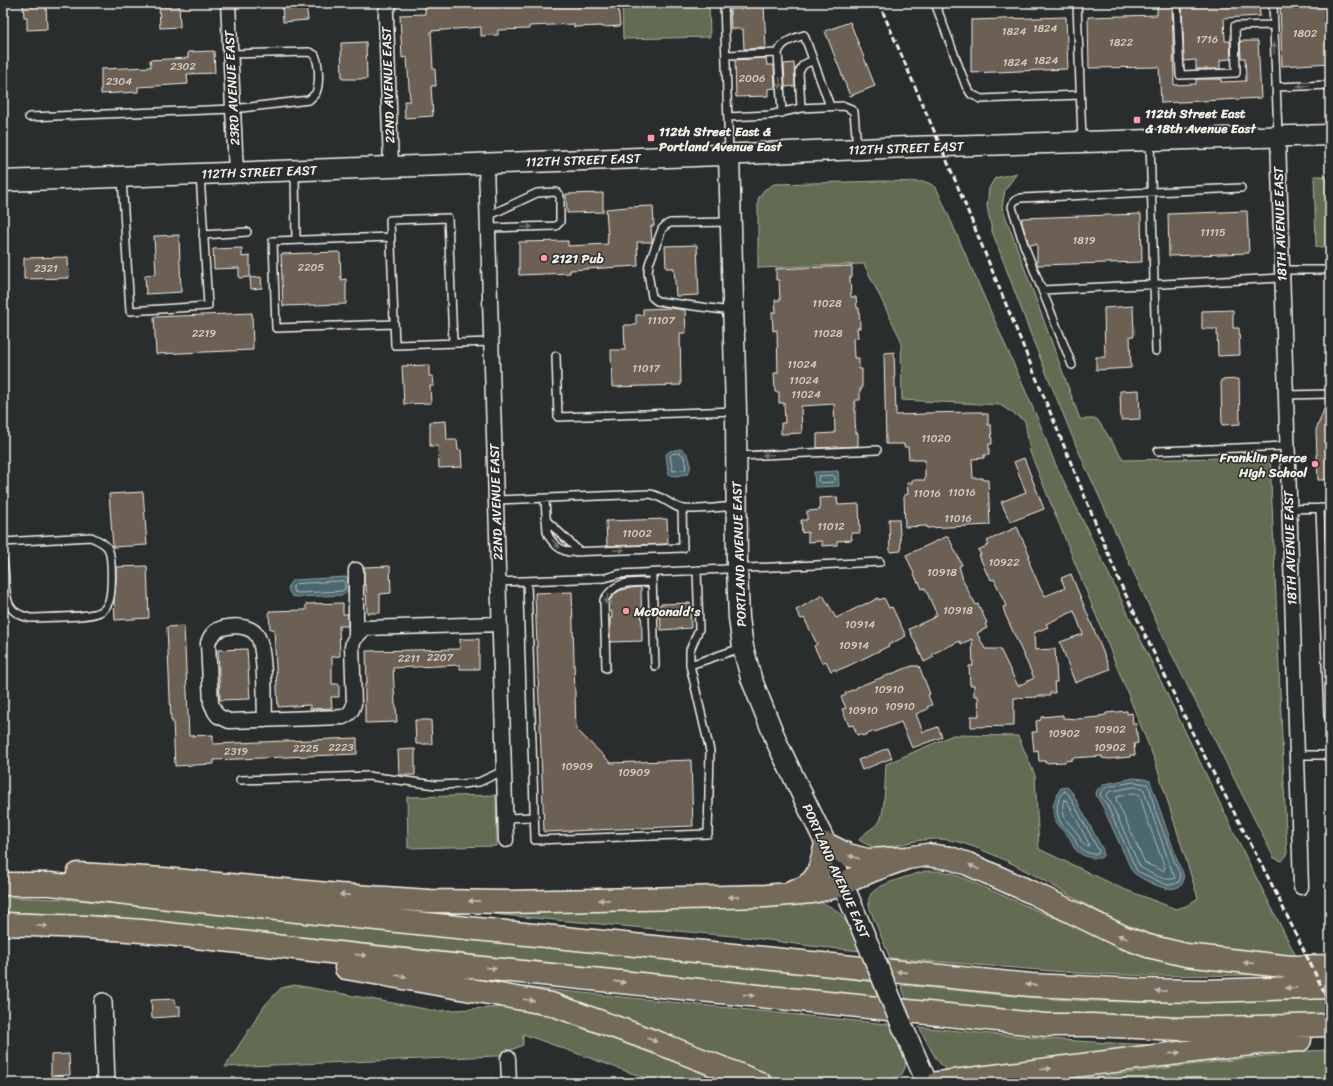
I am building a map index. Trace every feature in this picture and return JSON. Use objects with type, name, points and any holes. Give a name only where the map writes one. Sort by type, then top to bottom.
[{"type":"highway","points":[[766,896],[802,889],[809,885],[815,879],[819,871],[826,844],[848,855],[867,860],[907,858],[927,855],[950,858],[968,864],[1032,893],[1070,913],[1123,937],[1148,946],[1186,956],[1290,967],[1330,966]]},
{"type":"highway","points":[[3,874],[16,872],[67,873],[163,879],[339,895],[429,901],[511,902],[766,896],[812,892],[842,884],[871,871],[907,858]]},
{"type":"highway","points":[[3,884],[50,884],[169,898],[1031,985],[1138,990],[1330,987]]},
{"type":"highway","points":[[3,924],[142,931],[382,958],[1046,1025],[1091,1025],[1180,1029],[1330,1025]]},
{"type":"highway","points":[[142,931],[551,1004],[659,1043],[760,1083]]},
{"type":"highway","points":[[938,1083],[1267,1042],[1330,1038]]},
{"type":"highway","points":[[980,1083],[1008,1074]]},
{"type":"main road","name":"112TH STREET EAST","points":[[3,181],[1082,142],[1330,135]]},
{"type":"main road","name":"PORTLAND AVENUE EAST","points":[[729,155],[732,311],[736,412],[737,569],[739,618],[743,647],[756,691],[778,745],[826,844],[927,1083]]},
{"type":"street","name":"23RD AVENUE EAST","points":[[228,3],[236,172]]},
{"type":"street","name":"22ND AVENUE EAST","points":[[390,3],[388,5],[386,16],[391,167]]},
{"type":"street","name":"18TH AVENUE EAST","points":[[1278,137],[1281,274],[1301,887]]},
{"type":"street","name":"22ND AVENUE EAST","points":[[486,164],[506,840]]},
{"type":"street","points":[[356,570],[356,637]]},
{"type":"street","points":[[265,720],[262,651],[258,636],[253,631],[248,629],[232,626],[216,631],[208,643],[211,703],[215,712],[222,719],[228,721],[265,720],[343,717],[348,714],[353,710],[354,704],[352,648],[356,637],[365,628],[500,624]]},
{"type":"street","points":[[103,1002],[106,1083]]},
{"type":"street","points":[[508,1058],[510,1083]]},
{"type":"lane","points":[[724,3],[729,155]]},
{"type":"lane","points":[[935,3],[961,76],[971,94],[981,99],[1080,95]]},
{"type":"lane","points":[[1077,3],[1082,142]]},
{"type":"lane","points":[[1177,3],[1180,75],[1236,73],[1235,26],[1273,25]]},
{"type":"lane","points":[[1272,3],[1278,137]]},
{"type":"lane","points":[[782,113],[778,54],[781,46],[787,41],[804,35],[830,106]]},
{"type":"lane","points":[[29,117],[233,109],[309,100],[315,94],[318,86],[318,62],[315,55],[309,52],[230,54]]},
{"type":"lane","points":[[726,55],[778,54]]},
{"type":"lane","points":[[801,108],[799,72],[803,65],[813,60]]},
{"type":"lane","points":[[1276,87],[1330,85]]},
{"type":"lane","points":[[728,117],[770,115],[801,108],[844,106],[854,112],[858,150]]},
{"type":"lane","points":[[1150,140],[1156,351]]},
{"type":"lane","points":[[295,170],[296,240]]},
{"type":"lane","points":[[122,177],[130,311],[208,306],[200,174]]},
{"type":"lane","points":[[1072,365],[1024,245],[1012,203],[1016,199],[1021,198],[1241,188]]},
{"type":"lane","points":[[556,192],[560,196],[560,222],[556,226],[488,222],[537,193],[556,192]]},
{"type":"lane","points":[[453,343],[448,218],[390,220],[395,345],[491,342]]},
{"type":"lane","points":[[730,222],[670,223],[666,225],[662,229],[649,264],[648,273],[652,297],[657,301],[732,311]]},
{"type":"lane","points":[[204,235],[247,232]]},
{"type":"lane","points":[[391,237],[273,241],[276,328],[394,324]]},
{"type":"lane","points":[[1042,290],[1155,284],[1330,270]]},
{"type":"lane","points":[[556,356],[558,417],[736,412]]},
{"type":"lane","points":[[1285,395],[1330,394]]},
{"type":"lane","points":[[1158,451],[1287,446]]},
{"type":"lane","points":[[736,456],[877,450]]},
{"type":"lane","points":[[496,500],[650,494],[665,499],[682,509],[736,506]]},
{"type":"lane","points":[[545,498],[548,535],[560,549],[569,552],[683,548],[682,509]]},
{"type":"lane","points":[[1320,508],[1328,716],[1330,721]]},
{"type":"lane","points":[[1289,509],[1330,508]]},
{"type":"lane","points":[[546,520],[580,552]]},
{"type":"lane","points":[[3,542],[91,537],[101,542],[108,547],[110,554],[111,592],[106,609],[99,613],[89,615],[30,618],[21,616],[13,612],[8,604],[3,560]]},
{"type":"lane","points":[[498,582],[605,578],[619,574],[651,572],[880,562]]},
{"type":"lane","points":[[528,581],[535,840],[708,834],[710,751],[690,664],[690,650],[699,629],[697,570]]},
{"type":"lane","points":[[651,572],[655,666]]},
{"type":"lane","points":[[606,668],[604,600],[610,591],[622,583],[652,582]]},
{"type":"lane","points":[[690,664],[743,647]]},
{"type":"lane","points":[[1296,755],[1330,754]]},
{"type":"lane","points":[[240,780],[368,776],[436,785],[463,784],[479,782],[504,770]]},
{"type":"lane","points":[[505,818],[534,817]]},
{"type":"green space","points":[[622,3],[709,3],[710,37],[623,39]]},
{"type":"green space","points":[[1017,173],[1005,190],[1002,207],[1080,419],[1097,419],[1124,460],[1270,457],[1287,855],[1282,861],[1274,858],[1165,641],[1077,448],[1034,343],[992,231],[987,206],[989,188],[995,178]]},
{"type":"green space","points":[[1314,176],[1330,176],[1330,247],[1316,247]]},
{"type":"green space","points":[[883,181],[926,182],[936,187],[1040,424],[1054,461],[1248,861],[1297,958],[1197,945],[1153,935],[1128,926],[1104,914],[1011,863],[987,852],[956,841],[930,839],[891,847],[879,847],[866,844],[859,840],[880,821],[882,816],[886,764],[953,735],[1018,736],[1035,775],[1039,849],[1121,888],[1176,909],[1186,906],[1198,898],[1155,761],[1030,452],[1025,421],[1000,405],[902,400],[901,340],[864,264],[758,268],[758,199],[764,190],[774,184]]},
{"type":"green space","points":[[496,795],[497,846],[408,848],[407,797]]},
{"type":"green space","points":[[925,871],[941,871],[954,874],[1036,910],[1126,946],[1195,967],[1258,975],[1148,976],[1077,973],[890,958],[870,910],[869,898],[875,890],[888,883]]},
{"type":"green space","points":[[3,897],[63,899],[224,913],[670,958],[875,982],[882,997],[99,916],[3,912]]},
{"type":"green space","points":[[819,902],[828,905],[841,915],[846,921],[862,951],[810,946],[754,938],[489,913],[504,911],[662,908]]},
{"type":"green space","points":[[295,985],[436,1011],[505,1007],[564,1020],[609,1036],[727,1083],[659,1083],[523,1034],[523,1045],[497,1056],[225,1067],[265,1005],[281,988]]},
{"type":"green space","points":[[901,985],[1022,997],[1124,1002],[1330,999],[1330,1016],[1172,1019],[1020,1013],[907,1001]]},
{"type":"green space","points":[[525,987],[896,1025],[906,1059],[905,1068],[902,1074],[895,1078],[870,1083],[794,1083],[762,1075],[521,988]]},
{"type":"green space","points":[[919,1027],[1071,1041],[1162,1045],[950,1072],[940,1064]]},
{"type":"green space","points":[[1330,1050],[1330,1083],[1052,1083],[1181,1066],[1308,1051]]},
{"type":"green space","points":[[494,1078],[494,1083],[374,1083]]},
{"type":"water","points":[[680,449],[686,453],[690,459],[690,471],[688,474],[675,476],[670,475],[668,472],[666,454],[670,451]]},
{"type":"water","points":[[838,471],[839,486],[815,487],[814,472]]},
{"type":"water","points":[[348,578],[348,591],[343,595],[298,597],[290,594],[289,586],[293,580]]},
{"type":"water","points":[[1134,778],[1150,781],[1182,870],[1184,879],[1183,883],[1177,888],[1158,886],[1143,879],[1132,871],[1096,795],[1097,790],[1105,784]]},
{"type":"water","points":[[1067,787],[1072,792],[1103,850],[1103,856],[1100,858],[1088,857],[1078,852],[1073,846],[1068,835],[1059,827],[1054,819],[1053,810],[1056,796],[1061,788]]},
{"type":"building","points":[[23,3],[46,3],[47,29],[27,30],[27,17],[24,17]]},
{"type":"building","points":[[159,3],[179,3],[180,27],[160,28]]},
{"type":"building","points":[[282,3],[306,3],[308,20],[283,22]]},
{"type":"building","points":[[470,3],[618,3],[620,26],[574,27],[574,24],[529,26],[529,29],[498,30],[498,35],[481,36],[481,27],[431,31],[433,69],[435,69],[436,86],[431,86],[433,116],[405,118],[404,101],[410,101],[407,57],[402,58],[400,15],[425,14],[425,5]]},
{"type":"building","points":[[742,3],[764,3],[766,48],[744,49],[743,29],[731,29],[730,9],[742,9]]},
{"type":"building","points":[[1157,3],[1172,3],[1174,85],[1196,84],[1196,79],[1221,79],[1221,82],[1246,81],[1245,58],[1241,58],[1240,41],[1258,41],[1261,98],[1161,103],[1159,67],[1089,68],[1088,17],[1157,15]]},
{"type":"building","points":[[1182,3],[1259,3],[1260,16],[1224,18],[1225,41],[1230,41],[1231,59],[1220,60],[1220,69],[1196,69],[1196,60],[1184,61]]},
{"type":"building","points":[[1280,3],[1330,3],[1330,63],[1282,66]]},
{"type":"building","points":[[1066,17],[1068,69],[971,73],[971,20]]},
{"type":"building","points":[[850,22],[875,86],[850,96],[825,31]]},
{"type":"building","points":[[366,42],[367,79],[342,79],[341,43]]},
{"type":"building","points":[[214,51],[215,73],[187,74],[188,84],[138,87],[138,92],[101,94],[101,69],[151,67],[150,60],[188,58],[188,52]]},
{"type":"building","points":[[766,58],[767,65],[774,65],[775,88],[768,89],[768,96],[736,97],[735,60]]},
{"type":"building","points":[[794,63],[795,86],[785,87],[784,64]]},
{"type":"building","points":[[603,193],[603,212],[567,213],[566,194]]},
{"type":"building","points":[[653,206],[654,226],[651,226],[652,242],[637,242],[638,266],[570,270],[570,273],[519,275],[519,242],[568,241],[568,246],[608,244],[606,209]]},
{"type":"building","points":[[1247,211],[1249,253],[1169,256],[1168,214]]},
{"type":"building","points":[[1141,214],[1142,262],[1037,265],[1037,244],[1029,245],[1022,223],[1022,218]]},
{"type":"building","points":[[179,235],[181,292],[146,294],[145,275],[156,274],[154,236]]},
{"type":"building","points":[[697,245],[699,295],[676,296],[674,268],[666,268],[665,246]]},
{"type":"building","points":[[242,248],[242,257],[250,256],[250,277],[239,278],[239,268],[214,269],[213,249]]},
{"type":"building","points":[[340,252],[341,280],[346,279],[346,304],[283,306],[281,254]]},
{"type":"building","points":[[68,257],[69,278],[24,279],[24,258]]},
{"type":"building","points":[[852,266],[852,277],[850,277],[851,297],[856,297],[857,308],[859,308],[860,328],[857,328],[858,338],[853,339],[854,358],[859,358],[859,369],[862,369],[862,389],[860,389],[860,400],[855,400],[855,420],[856,433],[858,433],[858,446],[817,448],[817,434],[835,433],[834,404],[801,406],[802,433],[781,434],[781,423],[785,423],[784,403],[779,403],[779,392],[775,392],[774,373],[778,373],[777,330],[773,331],[772,312],[776,312],[775,300],[780,300],[779,280],[776,280],[776,269]]},
{"type":"building","points":[[261,277],[262,288],[251,289],[250,278]]},
{"type":"building","points":[[1133,306],[1134,336],[1130,336],[1131,368],[1096,370],[1096,357],[1105,357],[1104,308]]},
{"type":"building","points":[[670,308],[685,310],[686,333],[680,333],[681,385],[612,387],[611,350],[625,350],[624,325],[636,325],[636,315],[643,315],[643,309]]},
{"type":"building","points":[[1233,310],[1233,328],[1239,328],[1240,355],[1218,356],[1217,329],[1202,329],[1202,311]]},
{"type":"building","points":[[252,313],[253,350],[156,354],[154,317]]},
{"type":"building","points":[[894,352],[896,415],[970,412],[982,412],[983,414],[988,414],[988,425],[991,425],[992,444],[989,444],[989,455],[984,455],[984,458],[972,459],[973,478],[983,478],[983,480],[988,480],[990,525],[927,528],[927,526],[905,527],[904,495],[908,494],[907,483],[912,483],[912,480],[925,480],[925,460],[913,460],[913,458],[909,459],[908,447],[904,447],[904,444],[886,444],[884,353]]},
{"type":"building","points":[[429,365],[429,376],[433,376],[434,386],[430,386],[431,403],[404,404],[402,366]]},
{"type":"building","points":[[1239,379],[1240,424],[1222,425],[1221,380]]},
{"type":"building","points":[[1139,390],[1140,419],[1121,420],[1120,391]]},
{"type":"building","points":[[1328,399],[1330,399],[1330,480],[1318,480],[1316,430]]},
{"type":"building","points":[[446,421],[447,440],[457,440],[458,450],[461,450],[462,467],[439,468],[438,446],[430,446],[430,422]]},
{"type":"building","points":[[1024,458],[1044,509],[1010,522],[1001,502],[1026,492],[1014,462]]},
{"type":"building","points":[[143,492],[147,545],[113,547],[109,494]]},
{"type":"building","points":[[837,497],[838,505],[859,504],[860,533],[851,533],[852,540],[837,541],[837,545],[822,546],[822,541],[808,542],[808,532],[802,533],[801,520],[807,520],[807,511],[820,510],[819,498]]},
{"type":"building","points":[[667,519],[668,544],[607,546],[606,521]]},
{"type":"building","points":[[889,519],[899,519],[901,551],[890,552]]},
{"type":"building","points":[[1017,527],[1030,556],[1028,557],[1029,562],[1045,596],[1065,588],[1061,578],[1071,574],[1110,669],[1075,683],[1060,642],[1083,634],[1074,611],[1046,624],[1048,627],[1034,633],[1035,650],[1055,649],[1057,682],[1054,682],[1055,693],[1050,693],[1050,696],[1014,698],[1014,726],[971,727],[971,716],[979,716],[978,696],[974,696],[974,685],[970,685],[969,666],[973,666],[972,639],[961,644],[960,641],[932,654],[934,657],[924,662],[909,629],[937,615],[925,588],[922,589],[919,582],[918,583],[906,555],[948,536],[962,565],[959,566],[963,580],[972,599],[976,605],[978,604],[987,623],[985,624],[987,628],[977,633],[985,649],[1000,649],[1018,686],[1034,678],[1005,614],[1003,607],[1006,606],[994,579],[991,580],[988,573],[987,574],[978,550],[989,545],[987,541]]},
{"type":"building","points":[[147,566],[149,618],[115,620],[114,600],[116,567]]},
{"type":"building","points":[[390,566],[391,593],[380,594],[380,613],[367,613],[364,567]]},
{"type":"building","name":"McDonald's","points":[[641,587],[642,641],[610,642],[610,618],[612,618],[611,603],[609,601],[617,592],[621,590]]},
{"type":"building","points":[[572,592],[576,729],[611,763],[691,760],[693,826],[544,832],[535,593]]},
{"type":"building","points":[[823,595],[836,618],[878,598],[879,600],[884,598],[889,608],[892,607],[906,636],[848,666],[836,671],[835,669],[831,671],[826,661],[822,663],[814,646],[817,644],[804,618],[801,619],[796,610]]},
{"type":"building","points":[[343,603],[343,614],[348,614],[348,626],[339,626],[340,656],[332,657],[332,684],[339,684],[339,697],[331,697],[332,708],[310,709],[310,705],[278,707],[274,629],[270,629],[269,611],[306,610],[306,604]]},
{"type":"building","points":[[690,603],[691,628],[661,630],[660,604]]},
{"type":"building","points":[[184,626],[189,736],[213,735],[213,744],[357,738],[357,754],[214,760],[214,764],[175,766],[173,721],[171,721],[167,627]]},
{"type":"building","points":[[460,639],[479,639],[479,669],[460,669],[460,665],[393,668],[397,722],[365,723],[365,684],[367,683],[366,651],[460,649]]},
{"type":"building","points":[[247,649],[250,699],[220,700],[218,650]]},
{"type":"building","points":[[912,666],[919,666],[930,694],[928,695],[932,705],[927,707],[928,709],[916,714],[923,732],[938,727],[942,737],[912,748],[901,722],[862,736],[861,734],[857,735],[853,725],[849,726],[842,709],[846,708],[841,697],[846,695],[845,693],[857,687]]},
{"type":"building","points":[[1127,711],[1127,714],[1132,713],[1133,724],[1136,724],[1138,743],[1134,744],[1135,755],[1130,755],[1130,757],[1109,759],[1102,758],[1102,756],[1072,758],[1072,760],[1065,762],[1045,763],[1045,761],[1039,761],[1038,750],[1034,751],[1032,732],[1037,732],[1036,721],[1041,720],[1041,717],[1063,715],[1063,718],[1078,719],[1099,717],[1106,715],[1106,713]]},
{"type":"building","points":[[415,720],[431,720],[432,744],[416,744]]},
{"type":"building","points":[[888,748],[892,758],[862,770],[858,760]]},
{"type":"building","points":[[415,749],[415,775],[399,775],[398,750]]},
{"type":"building","points":[[175,999],[176,1006],[180,1006],[180,1016],[152,1018],[151,1000]]},
{"type":"building","points":[[69,1054],[70,1075],[51,1076],[51,1055]]},
{"type":"railway","points":[[879,3],[953,175],[1121,585],[1194,736],[1270,881],[1330,1004]]},
{"type":"place","name":"112th Street East & 18th Avenue East","points":[[1137,120]]},
{"type":"place","name":"112th Street East & Portland Avenue East","points":[[651,138]]},
{"type":"place","name":"2121 Pub","points":[[544,258]]},
{"type":"place","name":"Franklin Pierce High School","points":[[1315,464]]},
{"type":"place","name":"McDonald's","points":[[626,611]]}]
